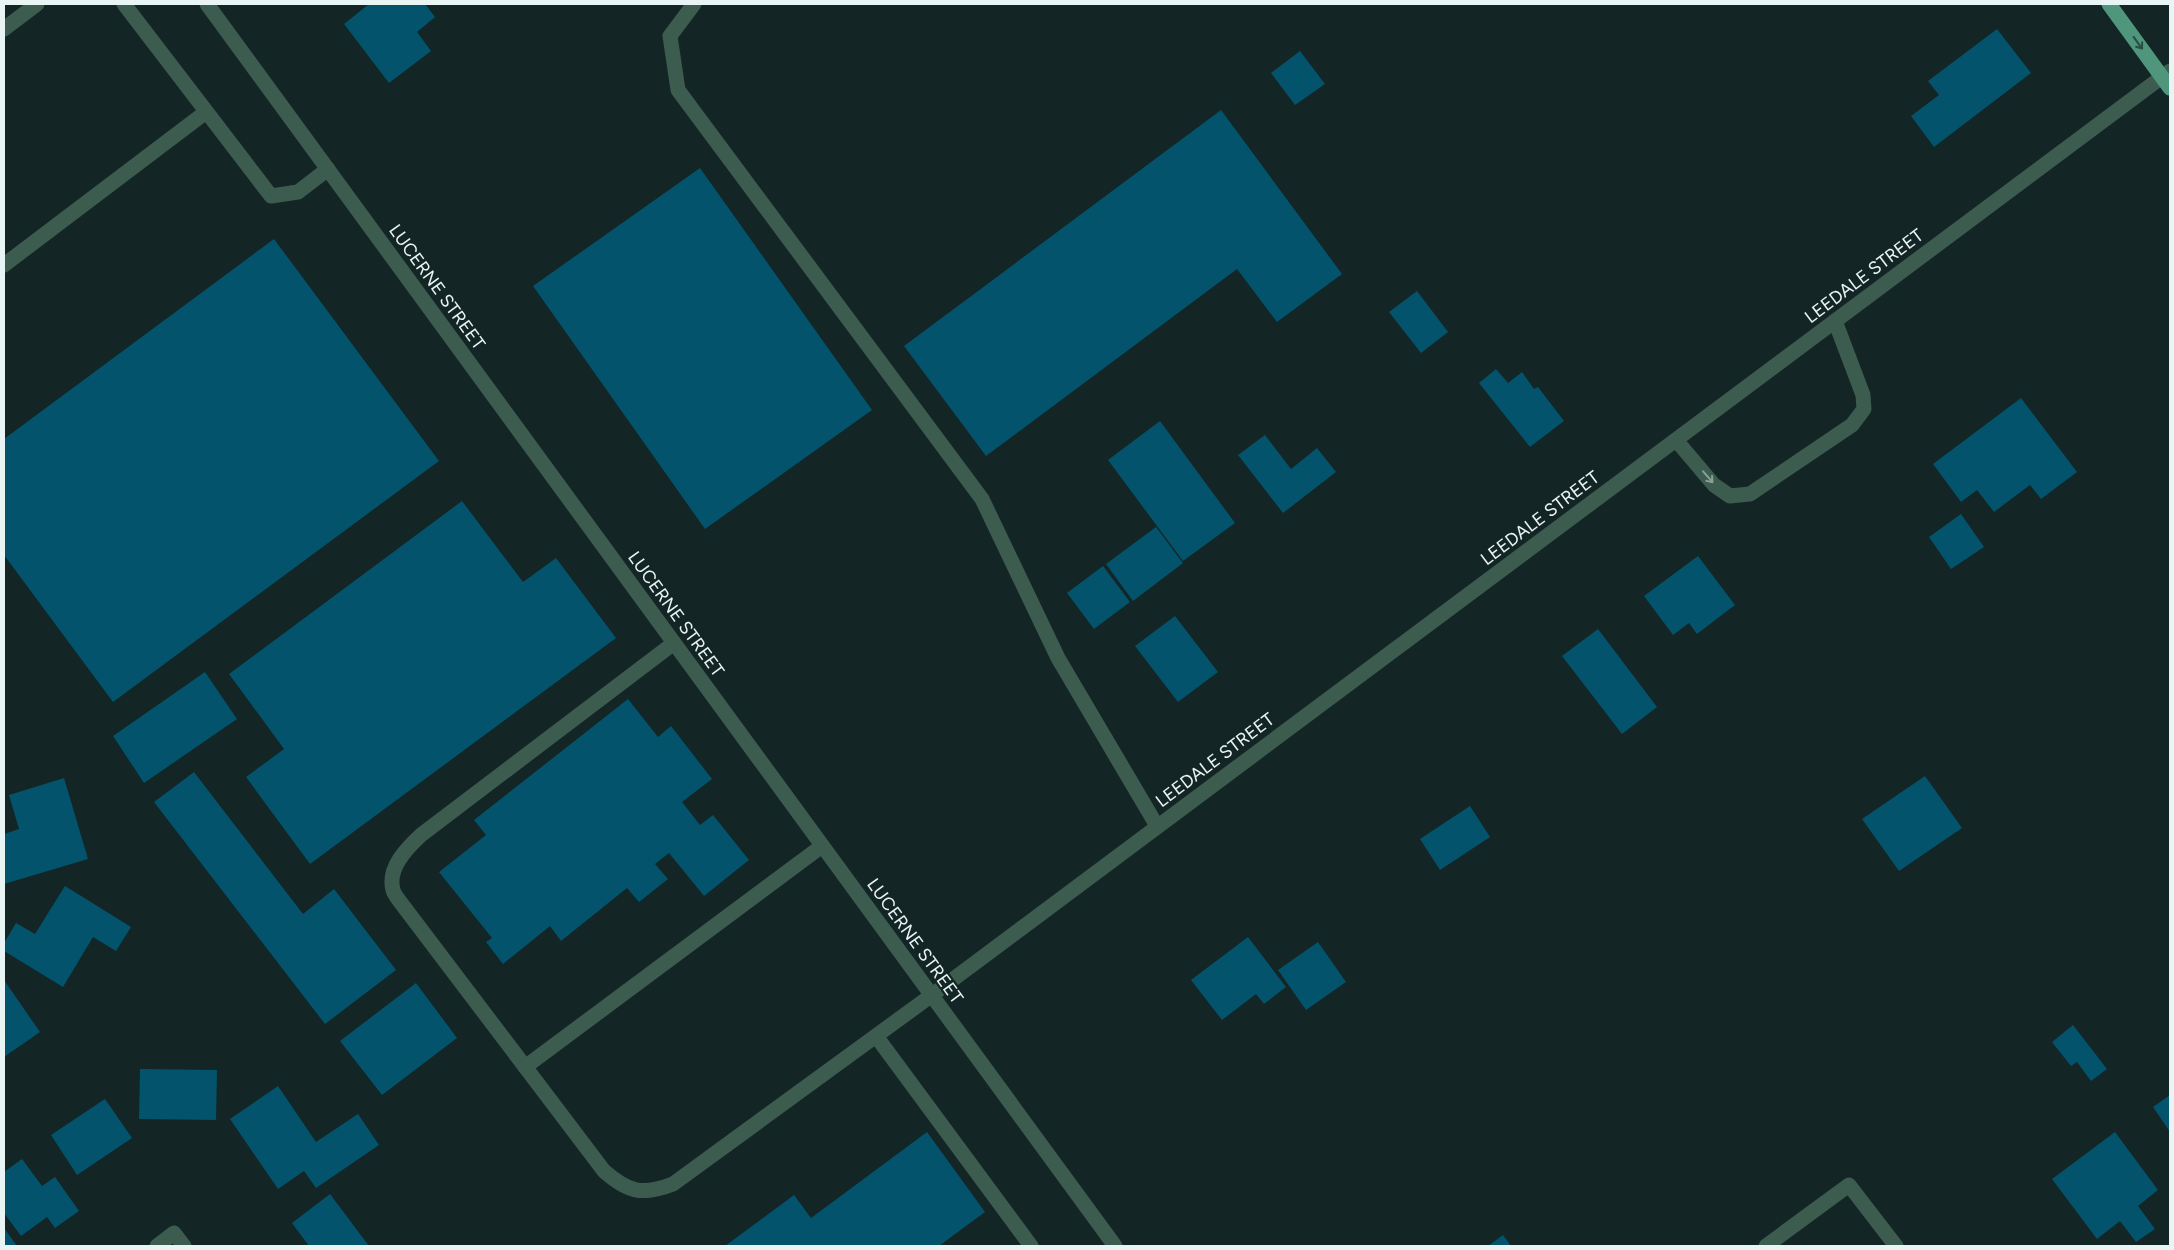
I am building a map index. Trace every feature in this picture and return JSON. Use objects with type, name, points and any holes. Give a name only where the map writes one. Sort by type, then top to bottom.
[{"type":"main road","points":[[2110,4],[2167,79]]},
{"type":"street","points":[[4,29],[37,4]]},
{"type":"street","points":[[124,4],[271,196],[298,192],[328,169]]},
{"type":"street","name":"LUCERNE STREET","points":[[207,4],[1115,1246]]},
{"type":"street","points":[[694,4],[670,36],[678,90],[982,499],[1058,658],[1157,826]]},
{"type":"street","name":"LEEDALE STREET","points":[[674,642],[421,835],[398,861],[392,877],[393,890],[401,903],[604,1170],[618,1183],[636,1191],[656,1191],[673,1184],[932,995],[1835,320],[2167,79]]},
{"type":"street","points":[[4,265],[206,112]]},
{"type":"street","points":[[1676,440],[1714,485],[1730,496],[1750,494],[1852,425],[1864,410],[1864,395],[1835,320]]},
{"type":"street","points":[[525,1067],[822,846]]},
{"type":"street","points":[[876,1036],[1031,1246]]},
{"type":"street","points":[[1766,1246],[1850,1185],[1896,1246]]},
{"type":"street","points":[[157,1246],[174,1233],[184,1246]]},
{"type":"building","points":[[369,4],[425,4],[435,17],[417,32],[431,51],[389,83],[344,24]]},
{"type":"building","points":[[1997,29],[2031,73],[1934,147],[1911,116],[1939,95],[1928,81]]},
{"type":"building","points":[[1300,51],[1325,84],[1295,105],[1271,73]]},
{"type":"building","points":[[1221,110],[1342,274],[1277,322],[1237,269],[986,456],[904,346]]},
{"type":"building","points":[[700,168],[872,410],[705,529],[533,286]]},
{"type":"building","points":[[274,239],[439,461],[113,702],[4,555],[4,439]]},
{"type":"building","points":[[1417,291],[1448,332],[1421,353],[1389,312]]},
{"type":"building","points":[[1496,369],[1508,383],[1522,372],[1534,389],[1538,387],[1564,421],[1530,447],[1479,383]]},
{"type":"building","points":[[2021,398],[2077,472],[2041,499],[2030,485],[1994,512],[1977,490],[1961,502],[1933,464]]},
{"type":"building","points":[[1160,421],[1235,523],[1183,561],[1108,460]]},
{"type":"building","points":[[1265,435],[1291,469],[1317,448],[1336,472],[1283,513],[1238,455]]},
{"type":"building","points":[[462,501],[523,582],[556,558],[616,638],[310,864],[246,777],[284,749],[229,674]]},
{"type":"building","points":[[1961,514],[1984,547],[1951,569],[1929,537]]},
{"type":"building","points":[[1156,527],[1183,563],[1133,601],[1106,564]]},
{"type":"building","points":[[1698,556],[1735,605],[1697,634],[1689,623],[1673,635],[1644,596]]},
{"type":"building","points":[[1103,566],[1130,602],[1094,629],[1067,593]]},
{"type":"building","points":[[1175,616],[1218,672],[1178,702],[1135,646]]},
{"type":"building","points":[[1598,629],[1657,707],[1622,734],[1562,656]]},
{"type":"building","points":[[205,672],[237,719],[144,783],[113,736]]},
{"type":"building","points":[[628,699],[658,737],[671,726],[712,779],[682,802],[700,825],[713,815],[749,860],[704,896],[669,853],[655,864],[668,879],[639,902],[627,888],[561,941],[550,926],[503,964],[486,942],[492,938],[439,872],[486,835],[474,820]]},
{"type":"building","points":[[194,772],[303,914],[334,889],[396,970],[325,1024],[154,802]]},
{"type":"building","points":[[1925,776],[1962,828],[1899,871],[1862,819]]},
{"type":"building","points":[[64,778],[88,859],[4,884],[4,834],[19,829],[9,795]]},
{"type":"building","points":[[1470,806],[1490,837],[1440,870],[1420,839]]},
{"type":"building","points":[[65,886],[131,927],[116,951],[93,937],[63,987],[4,951],[4,943],[16,923],[35,934]]},
{"type":"building","points":[[1248,937],[1286,987],[1264,1004],[1256,994],[1222,1020],[1191,980]]},
{"type":"building","points":[[1318,942],[1346,982],[1306,1010],[1278,970]]},
{"type":"building","points":[[4,980],[40,1032],[4,1057]]},
{"type":"building","points":[[416,983],[457,1038],[382,1095],[340,1041]]},
{"type":"building","points":[[2073,1025],[2107,1069],[2091,1081],[2077,1062],[2071,1066],[2052,1042]]},
{"type":"building","points":[[140,1069],[217,1070],[216,1120],[139,1119]]},
{"type":"building","points":[[278,1086],[316,1142],[358,1114],[379,1145],[316,1188],[304,1171],[278,1189],[230,1119]]},
{"type":"building","points":[[2170,1095],[2170,1132],[2153,1107]]},
{"type":"building","points":[[105,1099],[132,1138],[77,1175],[51,1135]]},
{"type":"building","points":[[927,1132],[985,1212],[939,1246],[725,1246],[794,1195],[811,1218]]},
{"type":"building","points":[[2115,1132],[2158,1190],[2138,1206],[2155,1229],[2136,1242],[2120,1221],[2097,1239],[2052,1179]]},
{"type":"building","points":[[22,1159],[42,1186],[55,1177],[79,1211],[55,1228],[47,1217],[21,1236],[4,1213],[4,1172]]},
{"type":"building","points":[[330,1194],[369,1246],[309,1246],[292,1223]]},
{"type":"building","points":[[4,1228],[17,1246],[4,1246]]},
{"type":"building","points":[[1503,1235],[1511,1246],[1488,1246]]}]
